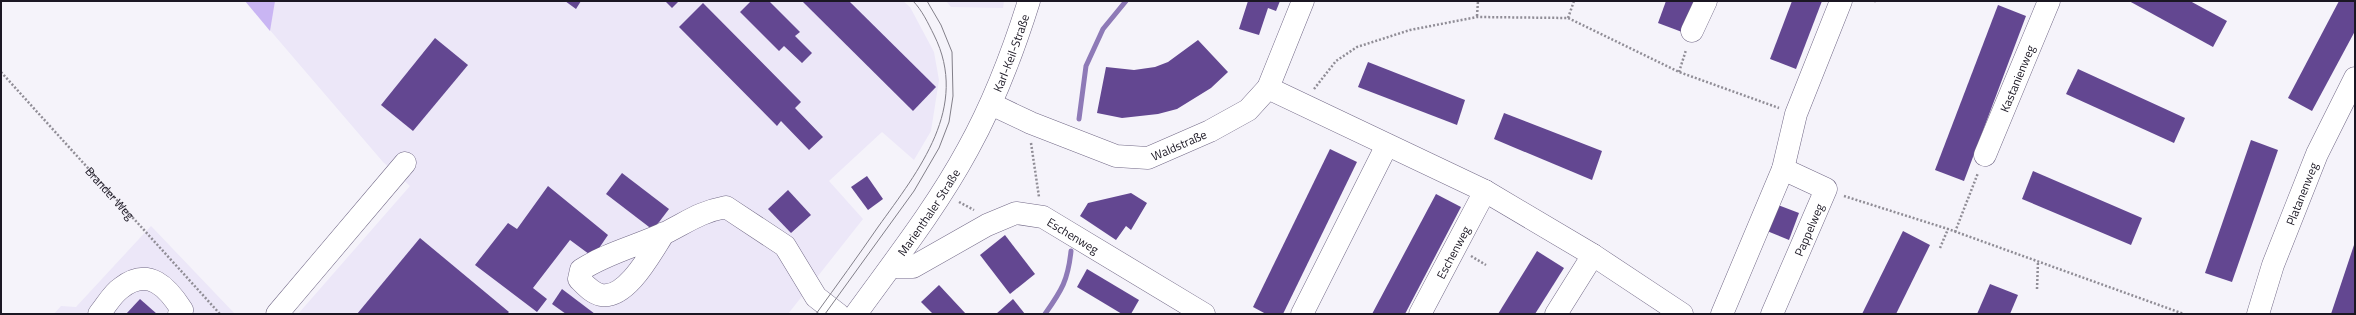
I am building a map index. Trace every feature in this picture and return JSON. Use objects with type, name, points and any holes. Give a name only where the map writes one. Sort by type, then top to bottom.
[{"type":"street","name":"Karl-Keil-Straße","points":[[991,104],[1006,69],[1029,1]]},
{"type":"street","name":"Waldstraße","points":[[991,104],[1031,123],[1116,156],[1148,158],[1210,132],[1248,110],[1268,88],[1303,1]]},
{"type":"street","points":[[1692,31],[1706,1]]},
{"type":"street","points":[[1722,314],[1783,169],[1796,114],[1840,1]]},
{"type":"street","name":"Kastanienweg","points":[[1985,155],[2049,1]]},
{"type":"street","name":"Platanenweg","points":[[2258,314],[2273,265],[2317,154],[2355,78]]},
{"type":"street","points":[[1268,88],[1387,146],[1485,191],[1593,255],[1682,314]]},
{"type":"street","name":"Marienthaler Straße","points":[[856,314],[893,267],[968,149],[991,104]]},
{"type":"street","points":[[1302,314],[1387,146]]},
{"type":"street","points":[[277,314],[405,163]]},
{"type":"street","name":"Pappelweg","points":[[1772,314],[1826,189],[1783,169]]},
{"type":"street","name":"Eschenweg","points":[[1420,314],[1485,191]]},
{"type":"street","points":[[664,233],[704,211],[726,207],[785,246],[816,297],[838,314]]},
{"type":"street","name":"Eschenweg","points":[[893,267],[914,267],[987,225],[1016,213],[1043,217],[1204,314]]},
{"type":"street","points":[[1556,314],[1593,255]]},
{"type":"street","points":[[99,314],[120,289],[129,282],[141,280],[156,281],[166,288],[182,310],[179,314]]},
{"type":"path","points":[[1477,16],[1478,1]]},
{"type":"path","points":[[1568,18],[1574,1]]},
{"type":"path","points":[[1300,104],[1322,80],[1336,61],[1357,47],[1410,30],[1477,16],[1568,18],[1679,72],[1796,114]]},
{"type":"path","points":[[1679,72],[1692,31]]},
{"type":"path","name":"Brander Weg","points":[[1,72],[195,289],[220,314]]},
{"type":"path","points":[[1031,123],[1031,147],[1043,217]]},
{"type":"path","points":[[1955,232],[1985,155]]},
{"type":"path","points":[[1826,189],[1948,228],[1955,232],[2184,314]]},
{"type":"path","points":[[1940,248],[1948,228]]},
{"type":"path","points":[[2037,289],[2038,262]]},
{"type":"shaded area","points":[[245,1],[903,1],[910,7],[934,52],[939,80],[931,131],[914,160],[882,132],[829,181],[863,219],[788,314],[298,314],[410,186],[383,162]]},
{"type":"shaded area","points":[[245,1],[275,1],[270,31]]},
{"type":"shaded area","points":[[946,1],[1004,1],[1003,8],[951,7]]},
{"type":"shaded area","points":[[151,226],[235,314],[54,314],[61,306],[76,307]]},
{"type":"building","points":[[565,1],[581,1],[576,9]]},
{"type":"building","points":[[665,1],[679,1],[672,8]]},
{"type":"building","points":[[751,1],[769,1],[800,32],[795,36],[812,53],[802,63],[784,46],[779,51],[740,12]]},
{"type":"building","points":[[802,1],[849,1],[936,87],[913,111]]},
{"type":"building","points":[[1248,1],[1280,1],[1276,11],[1268,8],[1259,35],[1239,29]]},
{"type":"building","points":[[1666,1],[1694,1],[1682,32],[1658,23]]},
{"type":"building","points":[[1792,1],[1822,1],[1796,69],[1770,59]]},
{"type":"building","points":[[2129,1],[2190,1],[2227,21],[2213,47]]},
{"type":"building","points":[[2339,1],[2355,1],[2355,31],[2312,111],[2288,98]]},
{"type":"building","points":[[703,3],[801,102],[795,108],[823,137],[809,150],[781,121],[777,126],[679,27]]},
{"type":"building","points":[[1998,5],[2026,16],[1964,181],[1935,170]]},
{"type":"building","points":[[435,38],[468,65],[413,131],[381,105]]},
{"type":"building","points":[[1198,40],[1228,72],[1211,88],[1177,109],[1158,114],[1122,118],[1097,113],[1106,67],[1134,70],[1155,67],[1168,62]]},
{"type":"building","points":[[1368,62],[1465,100],[1457,125],[1358,87]]},
{"type":"building","points":[[2078,69],[2185,118],[2174,143],[2066,94]]},
{"type":"building","points":[[1504,113],[1602,151],[1592,180],[1494,139]]},
{"type":"building","points":[[2251,140],[2278,150],[2232,282],[2205,273]]},
{"type":"building","points":[[1330,149],[1357,162],[1283,314],[1266,314],[1253,307]]},
{"type":"building","points":[[2033,171],[2142,218],[2131,245],[2022,199]]},
{"type":"building","points":[[622,173],[669,209],[653,230],[606,194]]},
{"type":"building","points":[[867,176],[883,199],[868,210],[851,187]]},
{"type":"building","points":[[548,186],[608,235],[593,257],[570,240],[533,288],[547,299],[537,312],[475,265],[508,223],[517,229]]},
{"type":"building","points":[[788,190],[811,215],[791,233],[768,209]]},
{"type":"building","points":[[1131,193],[1147,203],[1131,230],[1126,226],[1116,240],[1080,216],[1088,203]]},
{"type":"building","points":[[1436,194],[1461,207],[1405,314],[1372,314]]},
{"type":"building","points":[[1778,205],[1799,213],[1789,240],[1767,231]]},
{"type":"building","points":[[1903,231],[1930,245],[1896,314],[1862,314]]},
{"type":"building","points":[[1005,235],[1035,274],[1010,294],[980,255]]},
{"type":"building","points":[[420,238],[509,312],[507,314],[357,314]]},
{"type":"building","points":[[2355,242],[2355,314],[2331,314]]},
{"type":"building","points":[[1537,251],[1564,268],[1535,314],[1498,314]]},
{"type":"building","points":[[1087,269],[1139,300],[1131,314],[1122,314],[1077,287]]},
{"type":"building","points":[[1990,284],[2018,295],[2010,314],[1977,314]]},
{"type":"building","points":[[939,285],[966,314],[933,314],[921,302]]},
{"type":"building","points":[[562,289],[595,314],[566,314],[552,304]]},
{"type":"building","points":[[140,299],[157,314],[126,314]]},
{"type":"building","points":[[1013,299],[1025,314],[996,314]]},
{"type":"waterway","points":[[1079,119],[1086,66],[1103,29],[1126,1]]},
{"type":"waterway","points":[[1045,314],[1056,298],[1066,277],[1071,251]]},
{"type":"tram line","points":[[816,314],[909,183],[935,137],[943,112],[946,87],[944,62],[934,35],[922,13],[913,1]]},
{"type":"tram line","points":[[825,314],[914,191],[939,148],[949,122],[953,96],[952,52],[941,25],[927,1]]}]
